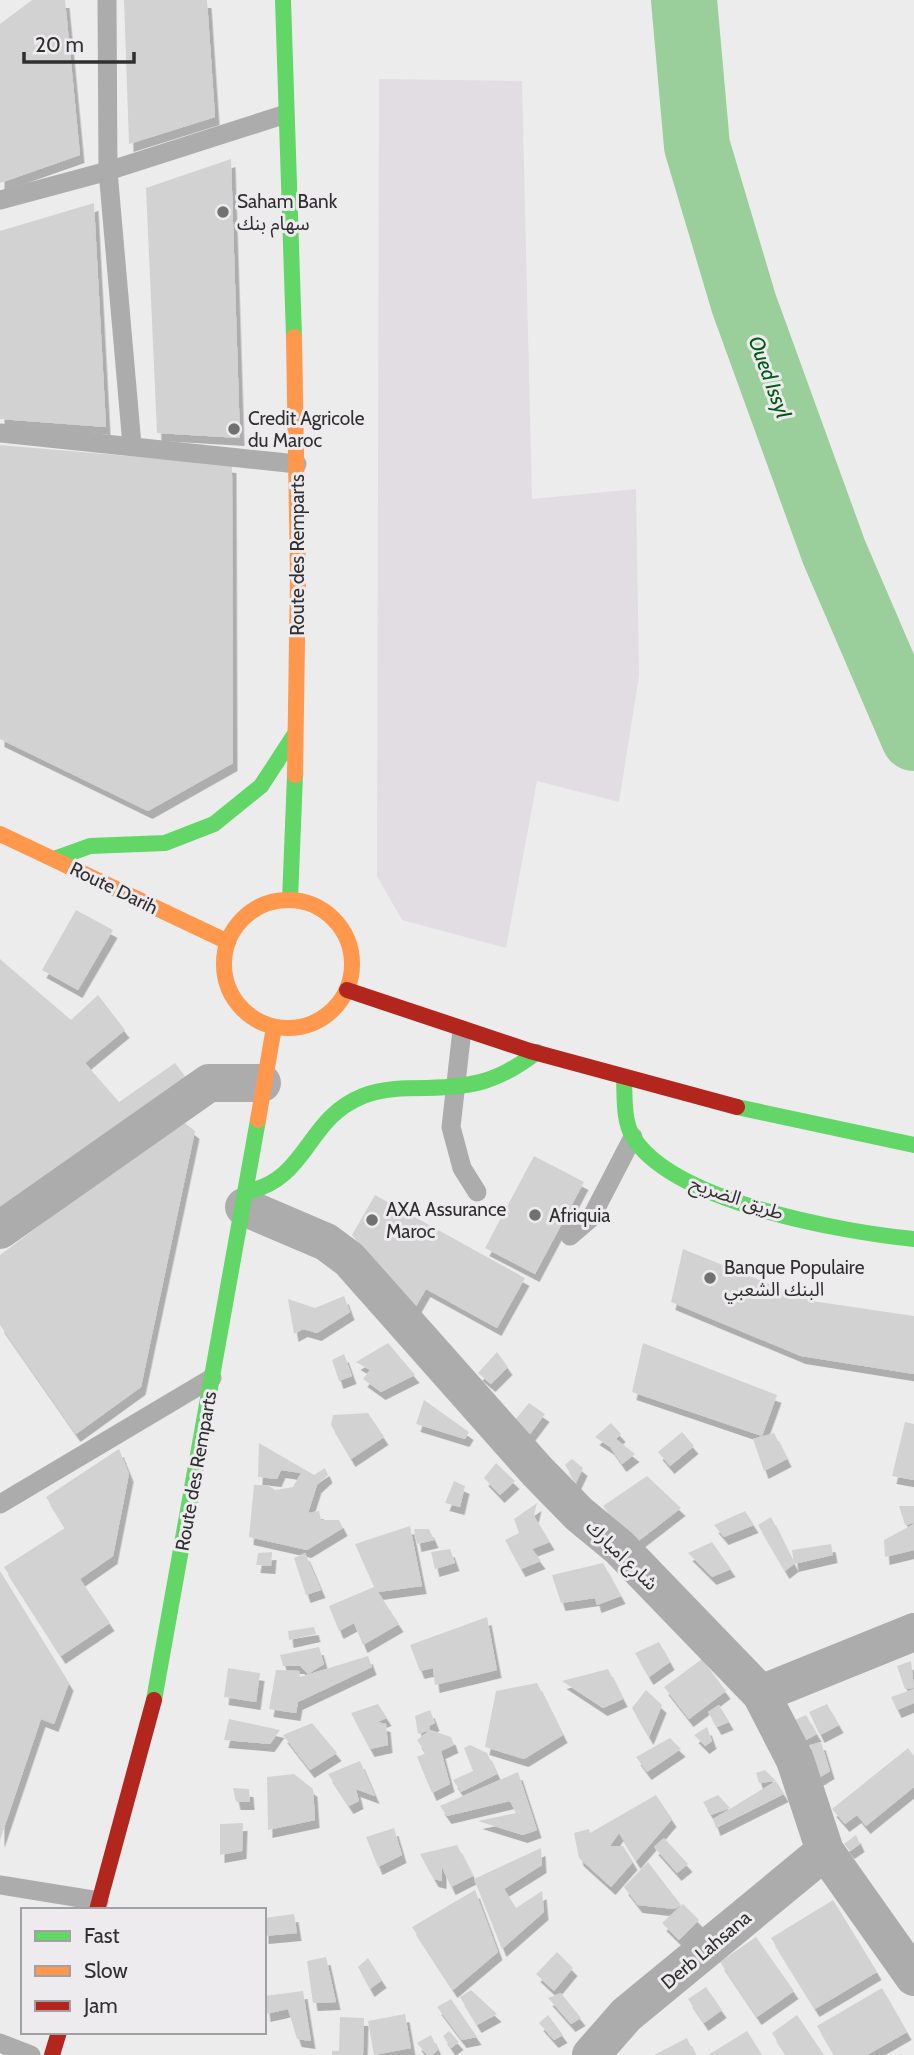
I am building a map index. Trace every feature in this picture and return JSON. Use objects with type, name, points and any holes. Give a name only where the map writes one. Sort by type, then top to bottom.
[{"type":"main road","name":"Route des Remparts","points":[[283,0],[283,115],[297,464],[297,729],[290,900]]},
{"type":"main road","points":[[54,859],[88,846],[174,842],[221,820],[244,804],[270,778],[297,729]]},
{"type":"main road","name":"Route Darih","points":[[0,834],[228,942]]},
{"type":"main road","points":[[290,900],[324,910],[347,938],[352,973],[340,1003],[317,1022],[303,1027],[274,1027],[257,1020],[232,994],[225,978],[228,942],[235,927],[259,906],[290,900]]},
{"type":"main road","points":[[347,990],[462,1030],[624,1079],[816,1127],[914,1145]]},
{"type":"main road","name":"Route des Remparts","points":[[98,1905],[158,1686],[245,1199],[262,1083],[274,1027]]},
{"type":"main road","points":[[245,1199],[282,1180],[293,1170],[324,1120],[343,1106],[365,1096],[388,1091],[488,1084],[504,1078],[537,1052]]},
{"type":"main road","name":"طريق الضريح","points":[[624,1079],[627,1120],[633,1137],[657,1164],[704,1188],[828,1227],[914,1239]]},
{"type":"main road","points":[[52,2055],[58,2034]]},
{"type":"street","points":[[0,1230],[208,1083],[262,1083]]},
{"type":"street","name":"شارع امبارك","points":[[245,1199],[326,1242],[349,1259],[537,1471],[579,1514],[619,1547],[761,1694],[795,1760],[825,1851],[914,1977]]},
{"type":"street","points":[[761,1694],[914,1632]]},
{"type":"street","name":"Derb Lahsana","points":[[591,2055],[626,2015],[825,1851]]},
{"type":"lane","points":[[107,0],[108,171],[132,444]]},
{"type":"lane","points":[[0,200],[108,171],[283,115]]},
{"type":"lane","points":[[0,433],[132,444],[297,464]]},
{"type":"lane","points":[[462,1030],[451,1127],[462,1168],[477,1192]]},
{"type":"lane","points":[[570,1236],[591,1218],[633,1137]]},
{"type":"lane","points":[[0,1504],[213,1377]]},
{"type":"lane","points":[[0,1885],[98,1905]]},
{"type":"lane","points":[[0,2043],[31,2055]]},
{"type":"shaded area","points":[[379,79],[522,81],[532,499],[636,489],[639,676],[619,802],[537,781],[506,948],[402,920],[377,876]]},
{"type":"building","points":[[32,0],[65,0],[80,155],[0,183],[0,24]]},
{"type":"building","points":[[124,0],[207,0],[215,117],[129,144]]},
{"type":"building","points":[[231,159],[240,438],[157,433],[146,188]]},
{"type":"building","points":[[94,203],[106,427],[0,419],[0,231]]},
{"type":"building","points":[[0,445],[232,465],[233,763],[148,811],[0,739]]},
{"type":"building","points":[[76,910],[113,930],[78,990],[42,970]]},
{"type":"building","points":[[0,959],[71,1020],[98,995],[125,1030],[85,1063],[119,1102],[175,1063],[187,1079],[0,1209]]},
{"type":"building","points":[[181,1120],[195,1131],[141,1387],[76,1434],[0,1325],[0,1255]]},
{"type":"building","name":"Afriquia","points":[[534,1156],[584,1182],[535,1274],[485,1248]]},
{"type":"building","points":[[375,1195],[525,1278],[497,1328],[426,1289],[415,1308],[352,1235]]},
{"type":"building","points":[[683,1249],[812,1301],[914,1316],[914,1374],[801,1356],[671,1302]]},
{"type":"building","points":[[344,1296],[350,1312],[317,1333],[303,1329],[294,1334],[288,1299],[315,1308]]},
{"type":"building","points":[[388,1343],[415,1375],[381,1392],[363,1379],[370,1370],[356,1362]]},
{"type":"building","points":[[643,1343],[777,1395],[762,1436],[632,1392]]},
{"type":"building","points":[[497,1352],[508,1367],[491,1384],[478,1373]]},
{"type":"building","points":[[344,1354],[352,1376],[339,1381],[332,1360]]},
{"type":"building","points":[[424,1400],[469,1432],[465,1439],[416,1424]]},
{"type":"building","points":[[529,1403],[545,1414],[530,1434],[515,1420]]},
{"type":"building","points":[[368,1413],[384,1437],[351,1459],[331,1425],[333,1415]]},
{"type":"building","points":[[905,1422],[914,1424],[914,1480],[892,1476]]},
{"type":"building","points":[[611,1423],[621,1434],[616,1439],[635,1454],[622,1464],[610,1447],[595,1437]]},
{"type":"building","points":[[682,1432],[694,1446],[670,1466],[658,1452]]},
{"type":"building","points":[[774,1433],[787,1459],[764,1471],[753,1439]]},
{"type":"building","points":[[259,1443],[314,1475],[325,1468],[328,1475],[317,1485],[308,1513],[319,1511],[321,1520],[339,1520],[343,1528],[307,1550],[249,1537],[254,1485],[268,1485],[275,1490],[293,1487],[301,1473],[281,1470],[277,1479],[258,1477]]},
{"type":"building","points":[[119,1449],[129,1474],[113,1556],[80,1579],[110,1623],[61,1656],[4,1567],[65,1528],[46,1497]]},
{"type":"building","points":[[572,1459],[583,1468],[576,1483],[565,1465]]},
{"type":"building","points":[[496,1463],[515,1481],[500,1495],[484,1478]]},
{"type":"building","points":[[647,1476],[681,1508],[632,1546],[603,1506]]},
{"type":"building","points":[[454,1481],[465,1486],[460,1507],[445,1503]]},
{"type":"building","points":[[537,1503],[534,1516],[550,1542],[532,1549],[541,1561],[521,1569],[505,1540],[519,1533],[514,1519]]},
{"type":"building","points":[[899,1506],[914,1506],[914,1523],[905,1525]]},
{"type":"building","points":[[745,1511],[754,1525],[724,1537],[714,1525]]},
{"type":"building","points":[[771,1517],[794,1564],[785,1571],[758,1525]]},
{"type":"building","points":[[914,1524],[914,1550],[885,1557],[884,1540]]},
{"type":"building","points":[[410,1526],[422,1586],[378,1592],[399,1624],[363,1645],[354,1623],[339,1631],[329,1606],[374,1587],[355,1544]]},
{"type":"building","points":[[414,1529],[429,1529],[434,1540],[417,1544]]},
{"type":"building","points":[[712,1542],[731,1569],[712,1577],[688,1553]]},
{"type":"building","points":[[831,1544],[833,1555],[794,1564],[792,1550]]},
{"type":"building","points":[[450,1549],[455,1563],[435,1569],[431,1552]]},
{"type":"building","points":[[272,1552],[271,1566],[256,1565],[258,1553]]},
{"type":"building","points":[[305,1553],[321,1590],[306,1595],[294,1558]]},
{"type":"building","points":[[603,1563],[621,1596],[597,1605],[595,1598],[561,1603],[552,1575]]},
{"type":"building","points":[[0,1571],[69,1683],[54,1724],[41,1719],[0,1840]]},
{"type":"building","points":[[487,1617],[497,1670],[435,1685],[433,1668],[420,1671],[410,1645]]},
{"type":"building","points":[[314,1627],[316,1634],[289,1640],[288,1631]]},
{"type":"building","points":[[659,1642],[670,1662],[649,1677],[635,1653]]},
{"type":"building","points":[[319,1647],[324,1664],[308,1674],[300,1666],[283,1666],[280,1655]]},
{"type":"building","points":[[368,1656],[372,1667],[298,1702],[296,1713],[269,1709],[276,1670],[299,1671],[300,1677]]},
{"type":"building","points":[[702,1659],[726,1691],[689,1719],[664,1687]]},
{"type":"building","points":[[911,1661],[914,1688],[905,1689],[897,1666]]},
{"type":"building","points":[[228,1668],[260,1673],[256,1702],[224,1697]]},
{"type":"building","points":[[608,1669],[623,1699],[603,1708],[562,1681]]},
{"type":"building","points":[[537,1683],[563,1735],[524,1759],[485,1747],[496,1691]]},
{"type":"building","points":[[914,1689],[914,1703],[897,1710],[891,1697]]},
{"type":"building","points":[[646,1690],[662,1705],[649,1737],[632,1708]]},
{"type":"building","points":[[378,1704],[387,1718],[377,1722],[386,1724],[388,1745],[370,1749],[351,1713]]},
{"type":"building","points":[[827,1704],[839,1725],[820,1735],[809,1712]]},
{"type":"building","points":[[719,1705],[729,1722],[717,1727],[708,1712]]},
{"type":"building","points":[[430,1710],[435,1723],[429,1726],[430,1730],[418,1734],[415,1716]]},
{"type":"building","points":[[806,1715],[817,1734],[789,1749],[786,1724]]},
{"type":"building","points":[[229,1719],[280,1730],[270,1744],[224,1740]]},
{"type":"building","points":[[312,1723],[337,1753],[310,1770],[283,1735]]},
{"type":"building","points":[[707,1727],[712,1741],[705,1746],[694,1735]]},
{"type":"building","points":[[430,1730],[451,1737],[454,1745],[441,1751],[450,1784],[432,1793],[417,1757],[426,1753],[417,1740]]},
{"type":"building","points":[[670,1738],[681,1749],[647,1772],[636,1757]]},
{"type":"building","points":[[821,1742],[830,1771],[817,1779],[807,1746]]},
{"type":"building","points":[[470,1745],[487,1753],[497,1774],[461,1792],[453,1780],[473,1771],[464,1748]]},
{"type":"building","points":[[908,1748],[914,1756],[914,1787],[866,1826],[857,1815],[845,1824],[832,1809]]},
{"type":"building","points":[[360,1761],[375,1796],[356,1789],[359,1801],[349,1806],[328,1774]]},
{"type":"building","points":[[765,1770],[776,1781],[759,1783],[756,1773]]},
{"type":"building","points":[[518,1772],[537,1830],[523,1835],[478,1821],[516,1813],[510,1801],[447,1816],[440,1806]]},
{"type":"building","points":[[294,1774],[313,1789],[315,1820],[268,1830],[267,1777]]},
{"type":"building","points":[[776,1781],[784,1794],[716,1828],[713,1819]]},
{"type":"building","points":[[233,1788],[249,1789],[250,1802],[236,1802]]},
{"type":"building","points":[[656,1795],[672,1819],[636,1861],[619,1833],[610,1846],[623,1846],[633,1862],[611,1887],[579,1858],[574,1833],[589,1829],[590,1833]]},
{"type":"building","points":[[718,1795],[730,1808],[711,1815],[703,1802]]},
{"type":"building","points":[[243,1823],[242,1851],[220,1855],[220,1824]]},
{"type":"building","points":[[394,1828],[402,1855],[378,1867],[366,1837]]},
{"type":"building","points":[[856,1835],[860,1844],[850,1851],[844,1844]]},
{"type":"building","points":[[664,1838],[688,1864],[677,1873],[654,1847]]},
{"type":"building","points":[[457,1845],[473,1876],[451,1887],[442,1867],[442,1881],[434,1879],[420,1854]]},
{"type":"building","points":[[541,1848],[542,1865],[504,1889],[516,1908],[542,1891],[544,1912],[502,1949],[474,1879]]},
{"type":"building","points":[[648,1862],[681,1905],[674,1909],[638,1905],[624,1887]]},
{"type":"building","points":[[475,1890],[498,1952],[453,1990],[412,1927]]},
{"type":"building","points":[[833,1900],[877,1972],[815,2009],[771,1938]]},
{"type":"building","points":[[683,1904],[699,1920],[679,1940],[662,1923]]},
{"type":"building","points":[[294,1914],[297,1933],[266,1936],[266,1918]]},
{"type":"building","points":[[756,1937],[794,1991],[757,2017],[720,1962]]},
{"type":"building","points":[[557,1952],[573,1968],[554,1991],[536,1974]]},
{"type":"building","points":[[326,1957],[336,2002],[313,2003],[307,1961]]},
{"type":"building","points":[[368,1958],[382,1980],[370,1989],[358,1967]]},
{"type":"building","points":[[706,1987],[722,2010],[704,2023],[688,1999]]},
{"type":"building","points":[[882,1988],[907,2032],[867,2055],[834,2055],[817,2026]]},
{"type":"building","points":[[471,1990],[497,2014],[477,2025],[460,1997]]},
{"type":"building","points":[[303,1991],[311,2041],[297,2039],[288,2009],[266,2014],[266,1996]]},
{"type":"building","points":[[561,1993],[581,2018],[571,2024],[548,1998]]},
{"type":"building","points":[[451,1999],[477,2037],[462,2040],[437,2007]]},
{"type":"building","points":[[405,2014],[411,2048],[374,2055],[368,2021]]},
{"type":"building","points":[[548,2015],[563,2035],[554,2040],[539,2023]]},
{"type":"building","points":[[797,2015],[824,2055],[786,2055],[772,2033]]},
{"type":"building","points":[[340,2017],[364,2018],[363,2055],[332,2055],[332,2051],[339,2051]]},
{"type":"building","points":[[449,2031],[459,2042],[451,2048],[443,2036]]},
{"type":"building","points":[[747,2031],[762,2055],[708,2055]]},
{"type":"building","points":[[431,2035],[438,2050],[427,2055],[417,2043]]},
{"type":"building","points":[[687,2038],[695,2055],[654,2055]]},
{"type":"waterway","name":"Oued Issyl","points":[[684,0],[697,146],[744,304],[834,552],[914,738]]},
{"type":"traffic: fast","points":[[283,0],[294,337]]},
{"type":"traffic: fast","points":[[54,859],[90,846],[165,843],[214,824],[261,786],[295,734]]},
{"type":"traffic: fast","points":[[290,900],[295,775]]},
{"type":"traffic: fast","points":[[246,1192],[267,1185],[283,1175],[329,1119],[344,1106],[363,1096],[395,1089],[473,1084],[511,1070],[537,1052]]},
{"type":"traffic: fast","points":[[624,1079],[626,1116],[633,1137],[654,1160],[684,1179],[721,1196],[804,1221],[914,1239]]},
{"type":"traffic: fast","points":[[737,1107],[914,1145]]},
{"type":"traffic: fast","points":[[154,1700],[258,1120]]},
{"type":"traffic: slow","points":[[294,337],[298,574],[295,775]]},
{"type":"traffic: slow","points":[[0,834],[228,942]]},
{"type":"traffic: slow","points":[[288,900],[312,905],[333,919],[347,940],[352,964],[347,988],[333,1009],[312,1023],[288,1028],[264,1023],[243,1009],[229,988],[224,964],[229,940],[243,919],[264,905],[288,900]]},
{"type":"traffic: slow","points":[[258,1120],[274,1027]]},
{"type":"traffic: jam","points":[[347,990],[530,1051],[737,1107]]},
{"type":"traffic: jam","points":[[98,1908],[154,1700]]},
{"type":"traffic: jam","points":[[52,2055],[58,2034]]},
{"type":"place","name":"Saham Bank سهام بنك","points":[[223,212]]},
{"type":"place","name":"Credit Agricole du Maroc","points":[[234,429]]},
{"type":"place","name":"Afriquia","points":[[535,1215]]},
{"type":"place","name":"AXA Assurance Maroc","points":[[372,1220]]},
{"type":"place","name":"Banque Populaire البنك الشعبي","points":[[710,1278]]}]
